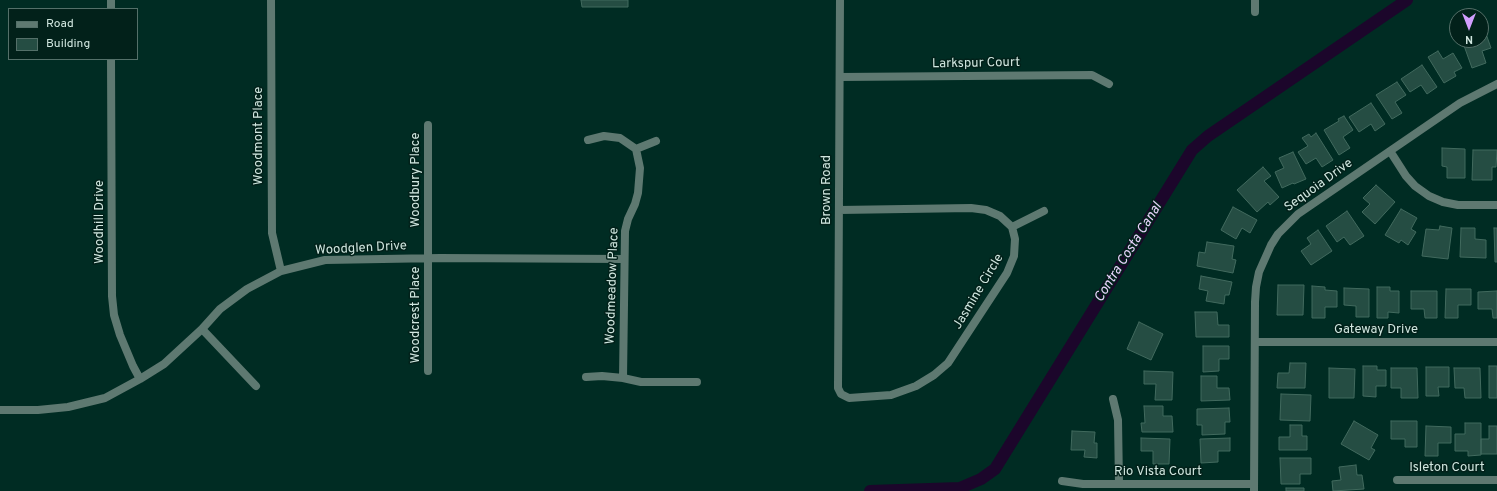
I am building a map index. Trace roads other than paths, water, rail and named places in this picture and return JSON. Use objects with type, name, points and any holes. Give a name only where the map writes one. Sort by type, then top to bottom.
[{"type":"street","name":"Woodmont Place","points":[[270,0],[272,233],[281,271]]},
{"type":"street","name":"Brown Road","points":[[838,381],[840,0]]},
{"type":"street","points":[[1255,0],[1255,12]]},
{"type":"street","name":"Woodhill Drive","points":[[111,60],[112,296],[114,315],[120,336],[140,379]]},
{"type":"street","name":"Larkspur Court","points":[[840,77],[1092,75],[1109,84]]},
{"type":"street","name":"Sequoia Drive","points":[[1254,488],[1255,302],[1257,280],[1264,258],[1278,234],[1298,214],[1460,103],[1497,84]]},
{"type":"street","name":"Woodbury Place","points":[[428,125],[429,258]]},
{"type":"street","points":[[588,140],[604,136],[620,138],[636,150],[656,141]]},
{"type":"street","name":"Woodmeadow Place","points":[[623,378],[624,259],[628,219],[638,193],[640,168],[636,150]]},
{"type":"street","points":[[1390,151],[1406,176],[1415,186],[1429,196],[1443,202],[1458,205],[1497,205]]},
{"type":"street","points":[[839,210],[971,208],[986,210],[1000,216],[1012,227],[1044,211]]},
{"type":"street","name":"Jasmine Circle","points":[[838,381],[838,388],[841,394],[849,398],[891,395],[916,386],[939,371],[948,363],[1007,273],[1014,256],[1015,239],[1012,227]]},
{"type":"street","name":"Woodglen Drive","points":[[0,410],[38,410],[68,407],[105,398],[164,364],[202,329],[220,309],[247,289],[281,271],[325,260],[429,258],[624,259]]},
{"type":"street","name":"Woodcrest Place","points":[[428,371],[429,258]]},
{"type":"street","points":[[202,329],[256,386]]},
{"type":"street","name":"Gateway Drive","points":[[1255,342],[1497,342]]},
{"type":"street","points":[[586,377],[602,376],[623,378],[641,382],[697,382]]},
{"type":"street","points":[[1113,399],[1118,420],[1119,484]]},
{"type":"street","name":"Isleton Court","points":[[1397,480],[1497,480]]},
{"type":"street","name":"Rio Vista Court","points":[[1062,481],[1083,484],[1254,488]]},
{"type":"waterway","name":"Contra Costa Canal","points":[[870,491],[960,488],[981,479],[995,469],[1192,150],[1208,136],[1407,0]]}]
